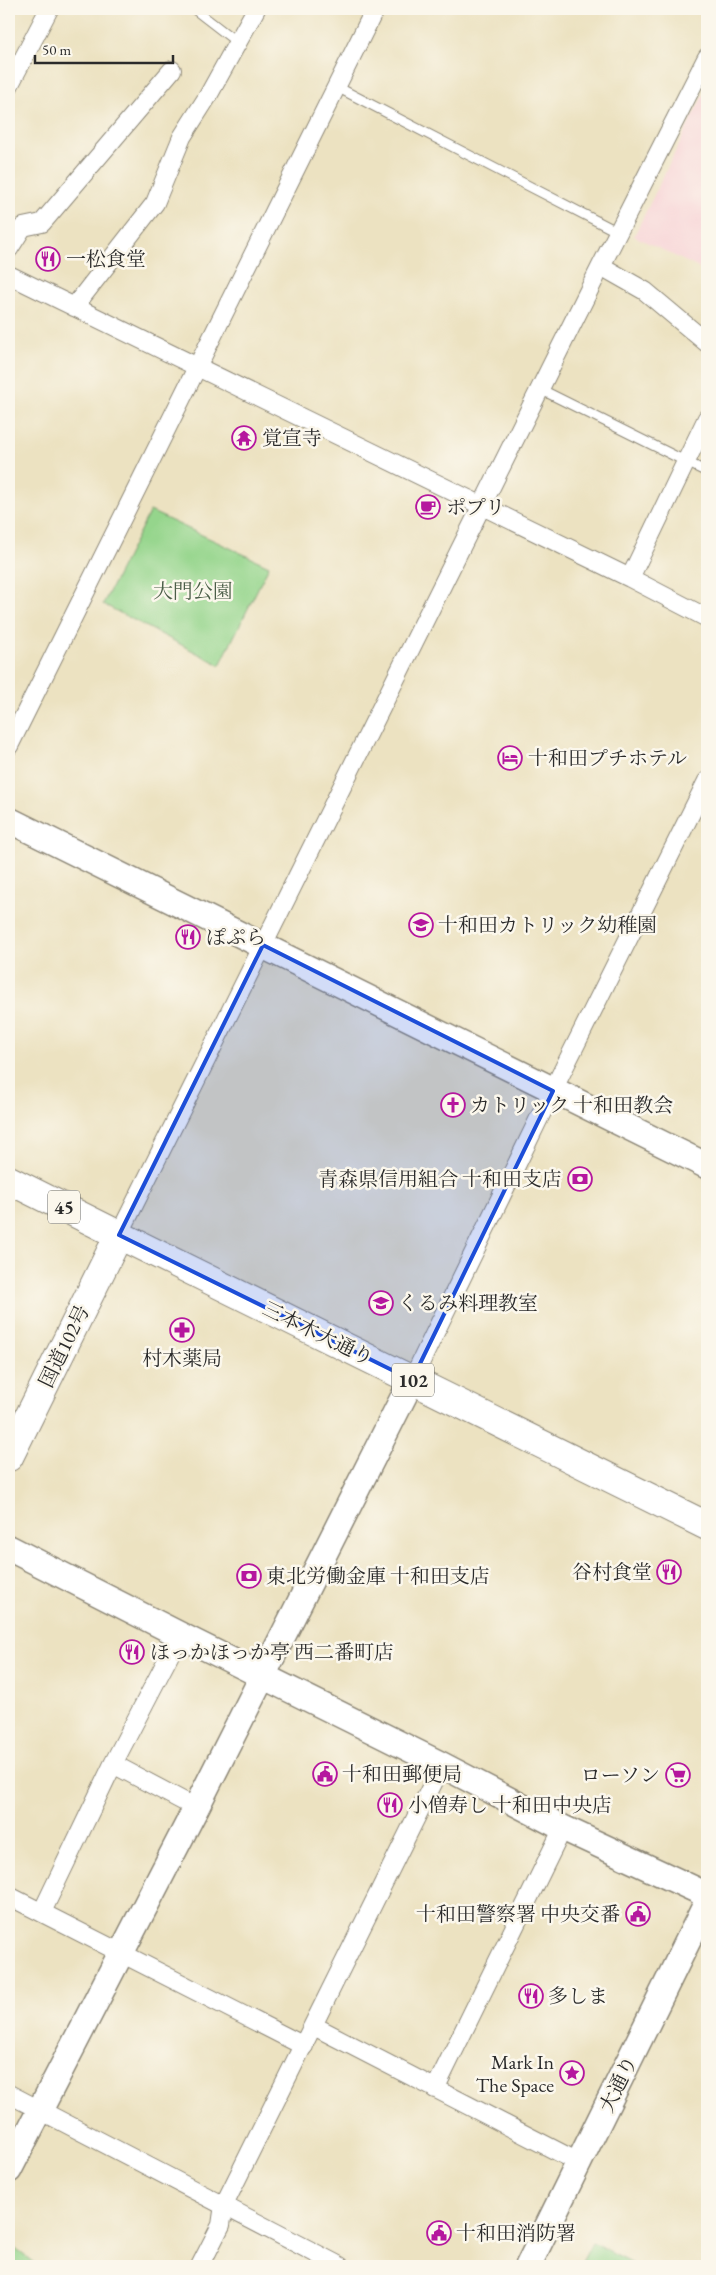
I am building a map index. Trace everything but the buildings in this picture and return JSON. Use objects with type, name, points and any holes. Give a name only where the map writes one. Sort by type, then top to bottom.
[{"type":"main road","name":"三本木大通り","points":[[9,1180],[707,1526]]},
{"type":"main road","name":"国道102号","points":[[9,1457],[119,1235]]},
{"type":"street","points":[[9,86],[49,9]]},
{"type":"street","points":[[74,307],[155,202],[182,137],[208,96],[256,9]]},
{"type":"street","points":[[9,746],[198,368],[374,9]]},
{"type":"street","points":[[119,1235],[600,266],[707,57]]},
{"type":"street","points":[[9,249],[23,227],[42,223],[172,70]]},
{"type":"street","points":[[600,266],[645,291],[707,342]]},
{"type":"street","points":[[9,275],[630,578],[707,618]]},
{"type":"street","points":[[630,578],[707,418]]},
{"type":"street","points":[[9,2170],[263,1677],[412,1380],[707,781]]},
{"type":"street","points":[[9,820],[707,1166]]},
{"type":"street","points":[[9,1548],[263,1677],[442,1765],[563,1828],[707,1895]]},
{"type":"street","points":[[42,1912],[113,1764],[180,1635]]},
{"type":"street","points":[[113,1764],[196,1808]]},
{"type":"street","points":[[200,2266],[221,2225],[224,2205],[442,1765]]},
{"type":"street","points":[[435,2089],[563,1828]]},
{"type":"street","points":[[9,1896],[304,2046]]},
{"type":"street","name":"大通り","points":[[528,2266],[707,1902]]},
{"type":"street","points":[[314,2026],[580,2163]]},
{"type":"street","points":[[9,2094],[340,2266]]},
{"type":"lane","points":[[194,9],[238,42]]},
{"type":"lane","points":[[337,87],[618,232]]},
{"type":"lane","points":[[540,389],[707,472]]},
{"type":"highlighted area","points":[[263,945],[553,1091],[412,1380],[119,1235]]},
{"type":"shaded area","points":[[707,87],[707,272],[634,236]]},
{"type":"green space","name":"大門公園","points":[[150,511],[269,566],[220,665],[103,604]]},
{"type":"green space","points":[[592,2243],[637,2266],[580,2266]]},
{"type":"green space","points":[[9,2244],[38,2266],[9,2266]]},
{"type":"place","name":"一松食堂","points":[[48,259]]},
{"type":"place","name":"覚宣寺","points":[[244,438]]},
{"type":"place","name":"ポプリ","points":[[428,507]]},
{"type":"place","name":"十和田プチホテル","points":[[510,758]]},
{"type":"place","name":"十和田カトリック幼稚園","points":[[421,925]]},
{"type":"place","name":"ぽぷら","points":[[188,937]]},
{"type":"place","name":"カトリック 十和田教会","points":[[453,1105]]},
{"type":"place","name":"青森県信用組合 十和田支店","points":[[580,1179]]},
{"type":"place","name":"くるみ料理教室","points":[[381,1303]]},
{"type":"place","name":"村木薬局","points":[[182,1330]]},
{"type":"place","name":"谷村食堂","points":[[669,1572]]},
{"type":"place","name":"東北労働金庫 十和田支店","points":[[249,1576]]},
{"type":"place","name":"ほっかほっか亭 西二番町店","points":[[132,1652]]},
{"type":"place","name":"十和田郵便局","points":[[325,1774]]},
{"type":"place","name":"ローソン","points":[[678,1775]]},
{"type":"place","name":"小僧寿し 十和田中央店","points":[[390,1805]]},
{"type":"place","name":"十和田警察署 中央交番","points":[[638,1914]]},
{"type":"place","name":"多しま","points":[[531,1996]]},
{"type":"place","name":"Mark In The Space","points":[[572,2073]]},
{"type":"place","name":"十和田消防署","points":[[439,2233]]}]
